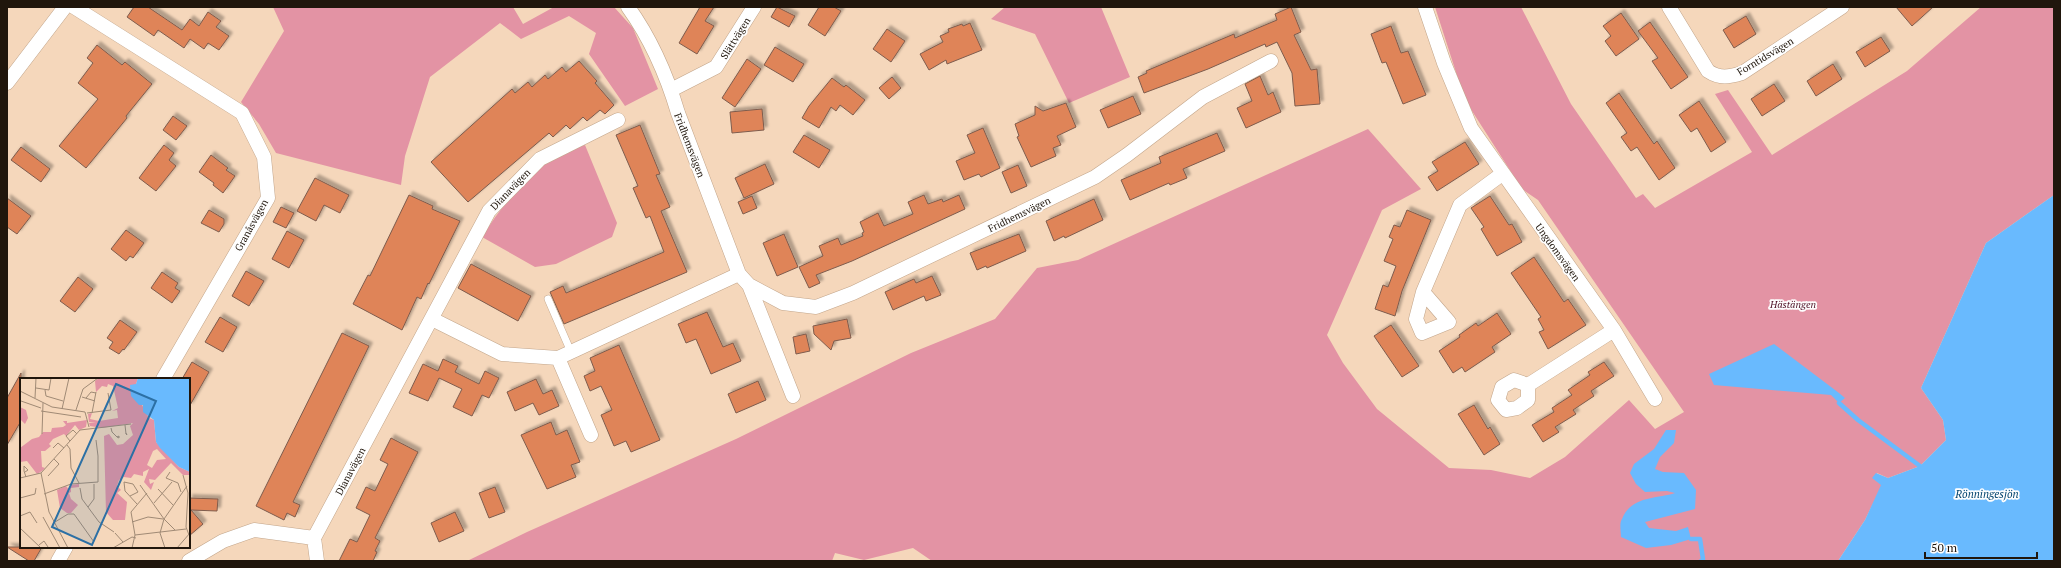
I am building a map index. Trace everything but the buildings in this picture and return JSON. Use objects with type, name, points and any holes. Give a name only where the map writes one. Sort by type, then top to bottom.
[{"type":"street","points":[[7,83],[65,7]]},
{"type":"street","name":"Granåsvägen","points":[[74,7],[242,113],[264,157],[268,198],[164,378]]},
{"type":"street","name":"Fridhemsvägen","points":[[628,7],[648,37],[671,90],[678,114],[739,274],[749,285],[783,303],[816,307],[853,293],[1096,177],[1128,155],[1203,97],[1271,60]]},
{"type":"street","name":"Slättvägen","points":[[671,90],[716,67],[754,7]]},
{"type":"street","name":"Ungdomsvägen","points":[[1425,7],[1444,63],[1471,128],[1502,174],[1614,330],[1656,399]]},
{"type":"street","name":"Forntidsvägen","points":[[1669,7],[1708,71],[1716,76],[1728,77],[1742,73],[1842,7]]},
{"type":"street","name":"Dianavägen","points":[[314,538],[489,211],[540,159],[618,120]]},
{"type":"street","points":[[1423,292],[1460,205],[1502,174]]},
{"type":"street","points":[[432,319],[502,354],[558,358],[739,274]]},
{"type":"street","name":"Fridhemsvägen","points":[[749,285],[794,396]]},
{"type":"street","points":[[1528,385],[1614,330]]},
{"type":"street","points":[[558,358],[591,435]]},
{"type":"street","points":[[189,561],[223,541],[254,530],[314,538],[317,561]]},
{"type":"street","points":[[58,561],[65,548]]},
{"type":"lane","points":[[548,299],[571,352]]},
{"type":"green space","points":[[273,7],[513,7],[523,24],[554,7],[614,7],[633,28],[658,89],[625,106],[589,54],[596,33],[569,16],[521,39],[500,23],[430,77],[405,156],[401,185],[276,153],[259,124],[241,102],[284,31]]},
{"type":"green space","points":[[1005,7],[1101,7],[1130,77],[1069,103],[1035,34],[991,19]]},
{"type":"green space","name":"Hästängen","points":[[1435,7],[1521,7],[1571,104],[1636,198],[1643,194],[1655,208],[1752,152],[1715,94],[1728,90],[1772,155],[1907,71],[1981,7],[2054,7],[2054,195],[1986,243],[1921,388],[1943,420],[1946,440],[1920,466],[1888,478],[1877,473],[1873,478],[1882,485],[1865,520],[1838,561],[932,561],[913,548],[864,560],[835,553],[832,561],[467,561],[527,532],[736,439],[911,353],[995,319],[1037,268],[1078,260],[1368,129],[1421,189],[1382,210],[1327,335],[1343,363],[1377,409],[1449,468],[1491,470],[1530,478],[1565,457],[1629,400],[1655,429],[1684,412],[1538,200],[1522,189],[1472,111],[1462,91]]},
{"type":"green space","points":[[585,145],[617,223],[612,237],[556,264],[535,267],[482,237],[513,194],[539,169],[554,158],[569,150]]},
{"type":"water","name":"Rönningesjön","points":[[2054,195],[2054,561],[1838,561],[1865,520],[1881,485],[1872,478],[1876,473],[1888,478],[1920,466],[1946,440],[1943,420],[1921,388],[1986,243]]},
{"type":"water","points":[[1774,344],[1845,398],[1839,403],[1831,395],[1714,385],[1709,374]]},
{"type":"water","points":[[1666,430],[1676,430],[1674,443],[1660,457],[1655,469],[1663,472],[1684,473],[1696,490],[1695,509],[1645,522],[1649,528],[1676,531],[1688,527],[1691,539],[1671,545],[1646,548],[1621,537],[1621,521],[1631,506],[1638,502],[1675,493],[1667,491],[1645,492],[1636,484],[1630,473],[1634,464],[1654,449]]},
{"type":"waterway","points":[[1839,403],[1858,420],[1920,466]]},
{"type":"waterway","points":[[1691,539],[1700,539],[1703,559],[1701,561]]}]
